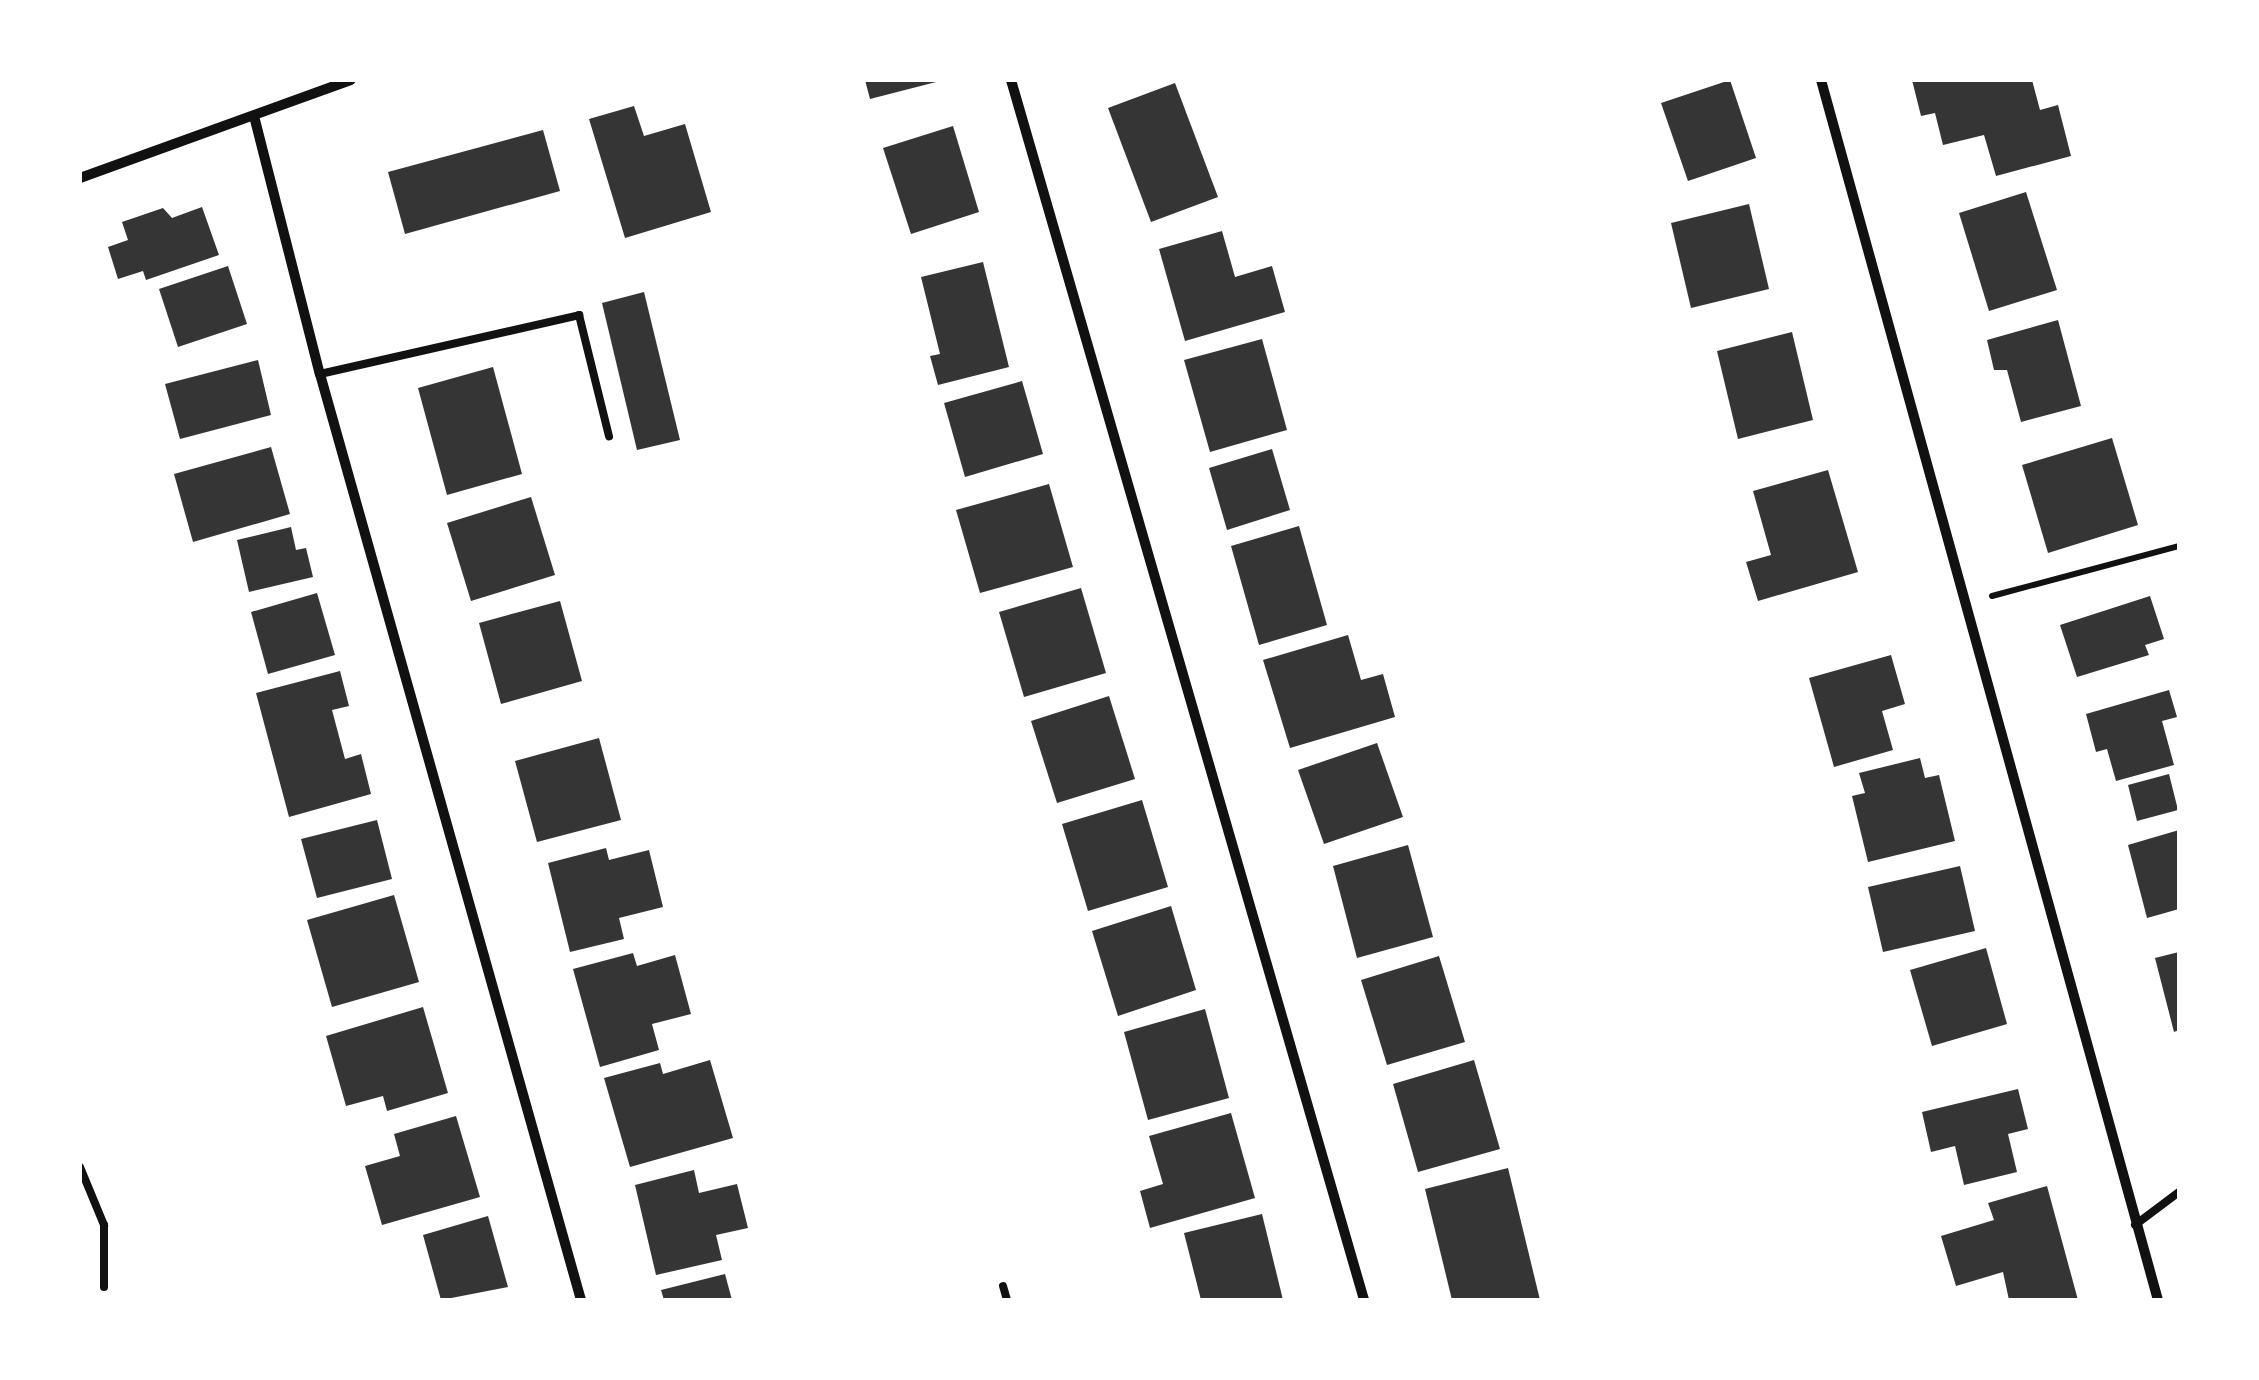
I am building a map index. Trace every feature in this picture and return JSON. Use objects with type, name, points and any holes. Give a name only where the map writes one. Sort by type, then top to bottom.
[{"type":"street","points":[[80,178],[352,80]]},
{"type":"street","points":[[1011,80],[1364,1300]]},
{"type":"street","points":[[1821,80],[1961,604],[2158,1300]]},
{"type":"street","points":[[254,116],[320,374],[580,1300]]},
{"type":"lane","points":[[320,374],[579,315],[609,436]]},
{"type":"lane","points":[[80,1167],[104,1224],[104,1287]]},
{"type":"lane","points":[[2135,1226],[2179,1192]]},
{"type":"lane","points":[[1003,1286],[1007,1300]]},
{"type":"path","points":[[1961,604],[2179,546]]},
{"type":"building","points":[[865,80],[939,80],[940,81],[870,99]]},
{"type":"building","points":[[1730,80],[1756,158],[1688,181],[1661,103]]},
{"type":"building","points":[[1912,80],[2032,80],[2040,110],[2058,105],[2071,156],[1996,176],[1984,135],[1943,145],[1935,113],[1921,116]]},
{"type":"building","points":[[1175,83],[1218,197],[1151,222],[1108,108]]},
{"type":"building","points":[[634,106],[644,136],[685,124],[711,212],[625,238],[589,119]]},
{"type":"building","points":[[953,126],[979,212],[911,234],[883,148]]},
{"type":"building","points":[[543,130],[560,191],[405,234],[388,172]]},
{"type":"building","points":[[2026,192],[2057,290],[1989,311],[1959,213]]},
{"type":"building","points":[[1749,204],[1769,289],[1691,308],[1671,223]]},
{"type":"building","points":[[202,207],[219,255],[146,280],[143,271],[118,279],[108,247],[128,240],[122,222],[163,208],[172,218]]},
{"type":"building","points":[[1222,231],[1235,277],[1272,266],[1285,312],[1185,341],[1159,249]]},
{"type":"building","points":[[983,262],[1009,367],[938,385],[930,356],[940,354],[921,277]]},
{"type":"building","points":[[228,266],[247,324],[178,347],[159,289]]},
{"type":"building","points":[[644,292],[680,440],[637,450],[602,303]]},
{"type":"building","points":[[2058,320],[2081,406],[2021,422],[2007,370],[1994,370],[1987,340]]},
{"type":"building","points":[[1792,332],[1813,420],[1738,439],[1717,351]]},
{"type":"building","points":[[1262,339],[1287,430],[1210,452],[1184,360]]},
{"type":"building","points":[[258,360],[271,415],[180,439],[165,384]]},
{"type":"building","points":[[493,367],[522,474],[447,495],[418,388]]},
{"type":"building","points":[[1022,381],[1043,454],[965,477],[944,403]]},
{"type":"building","points":[[2112,438],[2138,525],[2048,553],[2022,465]]},
{"type":"building","points":[[271,447],[290,514],[193,542],[174,474]]},
{"type":"building","points":[[1272,449],[1290,510],[1227,530],[1209,468]]},
{"type":"building","points":[[1828,470],[1858,572],[1758,601],[1746,562],[1771,555],[1753,491]]},
{"type":"building","points":[[1049,484],[1073,567],[980,593],[956,510]]},
{"type":"building","points":[[531,497],[555,575],[471,601],[447,523]]},
{"type":"building","points":[[1299,526],[1327,625],[1259,645],[1231,546]]},
{"type":"building","points":[[291,527],[296,550],[306,548],[313,577],[249,592],[237,540]]},
{"type":"building","points":[[1081,588],[1106,673],[1024,697],[999,612]]},
{"type":"building","points":[[317,593],[335,655],[268,674],[251,612]]},
{"type":"building","points":[[2150,596],[2164,639],[2145,645],[2149,655],[2077,677],[2060,625]]},
{"type":"building","points":[[560,601],[582,681],[501,704],[479,623]]},
{"type":"building","points":[[1348,635],[1361,680],[1383,674],[1395,717],[1290,748],[1263,660]]},
{"type":"building","points":[[1891,655],[1905,704],[1882,711],[1893,750],[1834,767],[1809,678]]},
{"type":"building","points":[[340,671],[349,706],[332,710],[345,759],[361,754],[371,794],[289,817],[256,693]]},
{"type":"building","points":[[2169,690],[2177,717],[2162,721],[2174,765],[2116,781],[2107,749],[2096,752],[2086,714]]},
{"type":"building","points":[[1109,696],[1135,779],[1057,803],[1031,721]]},
{"type":"building","points":[[599,738],[621,820],[537,842],[515,761]]},
{"type":"building","points":[[1377,743],[1403,817],[1324,844],[1298,770]]},
{"type":"building","points":[[1920,758],[1925,778],[1939,775],[1955,841],[1868,862],[1852,796],[1865,793],[1859,773]]},
{"type":"building","points":[[2169,774],[2178,810],[2137,821],[2128,785]]},
{"type":"building","points":[[1142,800],[1168,887],[1088,911],[1062,824]]},
{"type":"building","points":[[377,820],[392,879],[317,898],[301,839]]},
{"type":"building","points":[[2179,830],[2179,909],[2147,918],[2128,845]]},
{"type":"building","points":[[1408,845],[1433,937],[1357,958],[1333,866]]},
{"type":"building","points":[[606,848],[609,860],[649,850],[663,907],[619,918],[624,939],[570,952],[548,863]]},
{"type":"building","points":[[1960,866],[1975,931],[1883,952],[1868,887]]},
{"type":"building","points":[[394,895],[419,982],[332,1007],[307,920]]},
{"type":"building","points":[[1171,906],[1196,990],[1118,1016],[1092,931]]},
{"type":"building","points":[[1986,948],[2007,1024],[1932,1046],[1910,970]]},
{"type":"building","points":[[2179,952],[2179,1030],[2174,1032],[2155,958]]},
{"type":"building","points":[[633,953],[637,966],[675,955],[691,1014],[652,1024],[659,1050],[600,1067],[573,969]]},
{"type":"building","points":[[1439,956],[1465,1042],[1387,1065],[1361,980]]},
{"type":"building","points":[[423,1007],[448,1093],[387,1111],[383,1096],[346,1106],[326,1036]]},
{"type":"building","points":[[1205,1009],[1229,1098],[1148,1120],[1124,1032]]},
{"type":"building","points":[[710,1060],[733,1138],[630,1167],[604,1078],[660,1063],[663,1074]]},
{"type":"building","points":[[1474,1060],[1500,1149],[1418,1172],[1393,1084]]},
{"type":"building","points":[[2018,1089],[2028,1129],[2008,1134],[2017,1172],[1964,1185],[1955,1146],[1931,1152],[1922,1112]]},
{"type":"building","points":[[1231,1113],[1255,1198],[1150,1228],[1140,1191],[1163,1184],[1149,1136]]},
{"type":"building","points":[[456,1116],[480,1197],[382,1225],[365,1166],[400,1156],[394,1134]]},
{"type":"building","points":[[1508,1168],[1540,1300],[1452,1300],[1425,1189]]},
{"type":"building","points":[[694,1170],[699,1193],[737,1184],[748,1228],[716,1235],[722,1260],[656,1275],[635,1185]]},
{"type":"building","points":[[2047,1186],[2078,1300],[2009,1300],[2003,1272],[1956,1286],[1941,1236],[1994,1220],[1988,1203]]},
{"type":"building","points":[[1262,1214],[1283,1300],[1201,1300],[1184,1233]]},
{"type":"building","points":[[488,1216],[508,1287],[441,1300],[423,1235]]},
{"type":"building","points":[[725,1274],[732,1300],[664,1300],[661,1290]]}]
